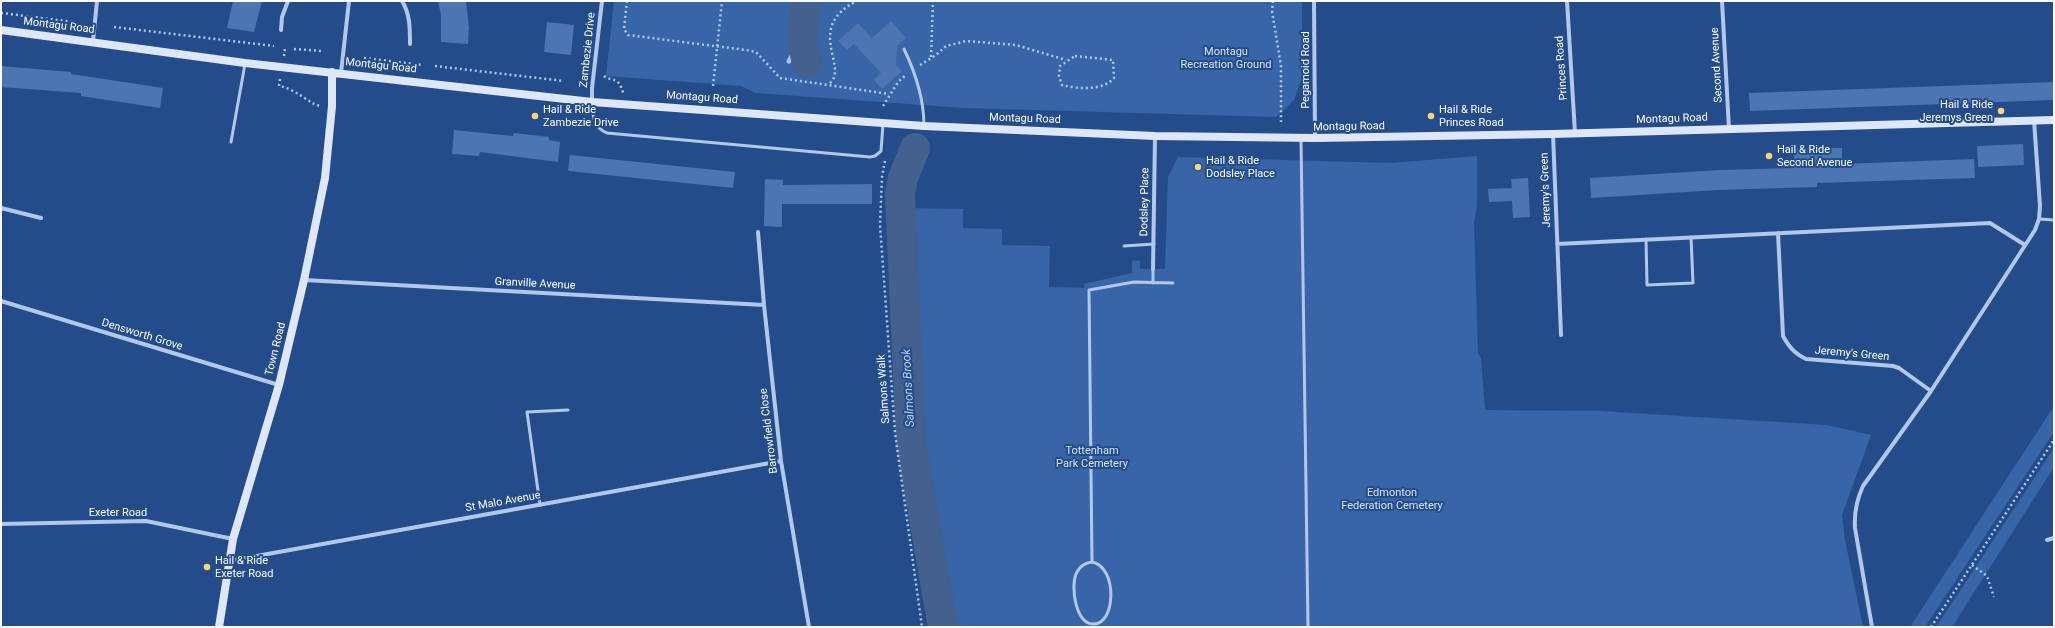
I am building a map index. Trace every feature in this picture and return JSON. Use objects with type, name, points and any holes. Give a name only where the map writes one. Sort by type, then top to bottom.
[{"type":"main road","name":"Montagu Road","points":[[1,30],[245,62],[592,102],[924,126],[1155,136],[1315,138],[1575,134],[2054,120]]},
{"type":"main road","name":"Town Road","points":[[218,627],[232,539],[279,385],[304,280],[325,178],[332,106],[332,72]]},
{"type":"street","points":[[93,41],[97,1]]},
{"type":"street","points":[[281,30],[282,17],[288,1]]},
{"type":"street","points":[[341,73],[349,1]]},
{"type":"street","points":[[402,1],[406,8],[410,28],[410,44]]},
{"type":"street","name":"Zambezie Drive","points":[[592,102],[592,88],[602,1]]},
{"type":"street","name":"Pegamoid Road","points":[[1314,1],[1315,138]]},
{"type":"street","name":"Princes Road","points":[[1567,1],[1575,134]]},
{"type":"street","name":"Second Avenue","points":[[1722,1],[1729,129]]},
{"type":"street","points":[[1872,627],[1855,528],[1854,514],[1857,499],[1863,486],[1931,391],[2035,230],[2039,219],[2040,206],[2034,120]]},
{"type":"street","name":"Jeremy's Green","points":[[1552,134],[1562,334]]},
{"type":"street","name":"Dodsley Place","points":[[1153,269],[1155,136]]},
{"type":"street","points":[[1,208],[41,218]]},
{"type":"street","points":[[1557,244],[1990,222],[2025,245]]},
{"type":"street","name":"Barrowfield Close","points":[[758,232],[764,305],[781,461],[809,627]]},
{"type":"street","name":"Jeremy's Green","points":[[1778,233],[1782,336],[1795,354],[1806,359],[1893,366],[1931,391]]},
{"type":"street","name":"Granville Avenue","points":[[304,280],[764,305]]},
{"type":"street","name":"Densworth Grove","points":[[1,301],[279,385]]},
{"type":"street","name":"St Malo Avenue","points":[[229,561],[781,461]]},
{"type":"street","name":"Exeter Road","points":[[1,524],[146,521],[232,539]]},
{"type":"street","points":[[2047,540],[2054,538]]},
{"type":"lane","points":[[904,49],[914,69],[924,106],[924,126]]},
{"type":"lane","points":[[230,142],[245,62]]},
{"type":"lane","points":[[592,102],[595,124],[600,130],[607,133],[870,157],[875,156],[881,151],[883,122]]},
{"type":"lane","points":[[1301,138],[1308,627]]},
{"type":"lane","points":[[2039,219],[2054,220]]},
{"type":"lane","points":[[1646,240],[1647,285],[1693,283],[1691,237]]},
{"type":"lane","points":[[1124,246],[1154,244]]},
{"type":"lane","points":[[1153,269],[1153,282]]},
{"type":"lane","points":[[1092,562],[1089,290],[1134,282],[1172,283]]},
{"type":"lane","points":[[540,505],[527,412],[568,410]]},
{"type":"lane","points":[[1092,562],[1098,564],[1108,573],[1110,593],[1109,613],[1100,623],[1094,624],[1087,623],[1077,613],[1075,593],[1076,574],[1085,564],[1092,562]]},
{"type":"path","points":[[627,1],[624,29],[628,35],[756,52],[780,78],[889,94]]},
{"type":"path","points":[[713,86],[722,1]]},
{"type":"path","points":[[829,84],[835,77],[830,38],[831,26],[842,10],[857,1]]},
{"type":"path","points":[[931,57],[933,1]]},
{"type":"path","points":[[1273,1],[1272,10],[1281,66],[1281,122]]},
{"type":"path","points":[[1,14],[74,22]]},
{"type":"path","points":[[114,27],[274,46]]},
{"type":"path","points":[[883,106],[889,94],[898,82],[914,69],[946,46],[966,40],[1016,45],[1066,60],[1075,56],[1113,60],[1114,78],[1110,83],[1100,87],[1070,87],[1062,85],[1059,70],[1066,60]]},
{"type":"path","points":[[284,54],[285,48]]},
{"type":"path","points":[[294,49],[322,52]]},
{"type":"path","points":[[364,58],[424,65]]},
{"type":"path","points":[[435,66],[564,81]]},
{"type":"path","points":[[603,71],[604,77],[614,79],[620,84],[623,91]]},
{"type":"path","points":[[280,79],[279,86],[293,90],[307,98],[314,105]]},
{"type":"path","name":"Salmons Walk","points":[[881,151],[885,162],[882,177],[880,225],[895,433],[922,627]]},
{"type":"path","points":[[1930,627],[2054,440]]},
{"type":"path","points":[[1972,565],[1987,576],[1994,597]]},
{"type":"green space","name":"Montagu Recreation Ground","points":[[614,1],[1302,1],[1302,78],[1294,100],[1276,117],[964,108],[756,93],[741,86],[606,76]]},
{"type":"green space","points":[[1477,156],[1477,205],[1474,223],[1478,354],[1481,358],[1485,410],[1600,411],[1827,425],[1871,435],[1842,515],[1845,540],[1863,627],[947,627],[946,614],[932,551],[916,447],[905,208],[963,209],[963,228],[1002,229],[1002,245],[1050,246],[1049,287],[1084,288],[1084,284],[1132,273],[1132,260],[1140,261],[1140,269],[1165,269],[1168,177],[1178,157],[1391,163]]},
{"type":"green space","points":[[2054,406],[2054,432],[1925,627],[1910,627]]},
{"type":"green space","points":[[2054,448],[2054,467],[1952,627],[1936,627]]},
{"type":"building","points":[[233,1],[262,1],[254,32],[227,28]]},
{"type":"building","points":[[438,1],[466,1],[469,28],[468,44],[441,42],[441,15]]},
{"type":"building","points":[[891,21],[906,38],[897,46],[896,65],[902,71],[882,89],[874,80],[881,73],[854,44],[847,50],[838,41],[858,23],[872,38]]},
{"type":"building","points":[[547,22],[574,25],[571,55],[544,52]]},
{"type":"building","points":[[1,66],[71,72],[71,74],[163,88],[160,108],[81,96],[81,93],[1,87]]},
{"type":"building","points":[[2054,82],[2054,100],[1750,111],[1749,93]]},
{"type":"building","points":[[454,130],[513,136],[514,133],[549,137],[549,140],[560,142],[558,162],[480,152],[479,156],[452,154]]},
{"type":"building","points":[[2023,144],[2024,165],[1978,167],[1977,146]]},
{"type":"building","points":[[1794,148],[1842,148],[1842,164],[1974,159],[1975,178],[1817,183],[1817,187],[1718,190],[1591,198],[1590,178],[1720,170],[1794,168]]},
{"type":"building","points":[[570,155],[735,172],[733,188],[568,171]]},
{"type":"building","points":[[1528,178],[1530,217],[1513,218],[1512,201],[1489,202],[1488,189],[1512,188],[1511,179]]},
{"type":"building","points":[[765,179],[783,180],[783,185],[872,184],[872,204],[782,204],[782,227],[764,226]]},
{"type":"waterway","name":"Salmons Brook","points":[[806,1],[802,40],[807,63]]},
{"type":"waterway","points":[[789,61],[802,40]]},
{"type":"waterway","name":"Salmons Brook","points":[[915,148],[903,178],[900,194],[911,444],[943,627]]},
{"type":"place","name":"Hail & Ride Jeremys Green","points":[[2001,111]]},
{"type":"place","name":"Hail & Ride Zambezie Drive","points":[[535,116]]},
{"type":"place","name":"Hail & Ride Princes Road","points":[[1431,116]]},
{"type":"place","name":"Hail & Ride Second Avenue","points":[[1769,156]]},
{"type":"place","name":"Hail & Ride Dodsley Place","points":[[1198,167]]},
{"type":"place","name":"Hail & Ride Exeter Road","points":[[207,567]]},
{"type":"park label","name":"Tottenham Park Cemetery","points":[[1092,457]]},
{"type":"park label","name":"Edmonton Federation Cemetery","points":[[1392,499]]}]
